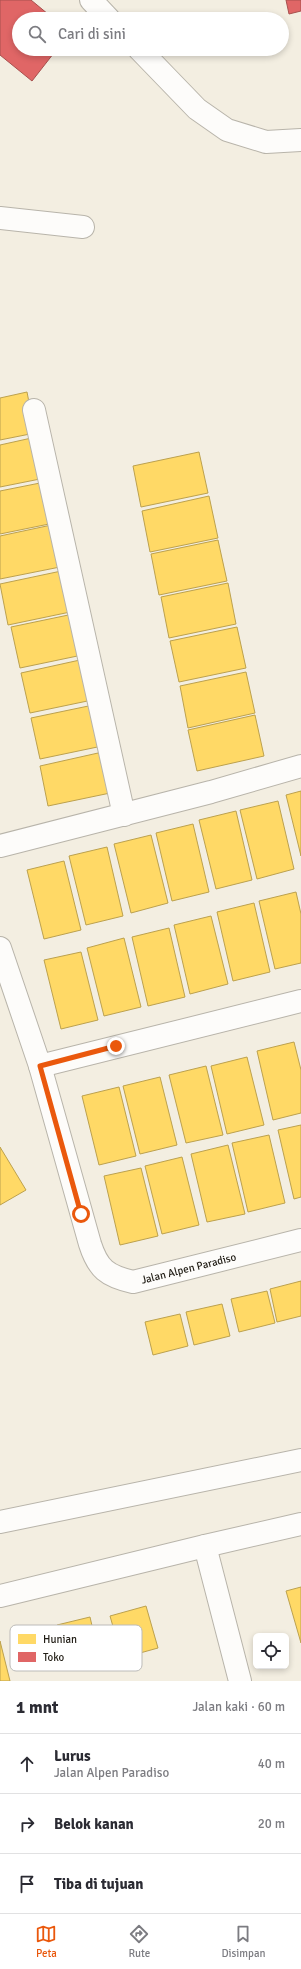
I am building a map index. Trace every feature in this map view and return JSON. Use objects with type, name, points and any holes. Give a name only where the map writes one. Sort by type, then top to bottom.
[{"type":"street","points":[[91,0],[102,12]]},
{"type":"street","points":[[146,56],[198,109],[227,130],[266,142],[301,140]]},
{"type":"street","points":[[0,218],[83,227]]},
{"type":"street","points":[[34,410],[124,815]]},
{"type":"street","points":[[0,846],[211,792],[301,766]]},
{"type":"street","name":"Jalan Alpen Paradiso","points":[[0,948],[40,1066],[95,1260],[105,1272],[118,1278],[133,1282],[301,1240]]},
{"type":"street","points":[[40,1066],[301,1001]]},
{"type":"street","points":[[0,1522],[301,1460]]},
{"type":"street","points":[[0,1596],[301,1524]]},
{"type":"street","points":[[205,1546],[240,1681]]},
{"type":"building: Hunian","points":[[27,392],[35,433],[0,440],[0,398]]},
{"type":"building: Hunian","points":[[36,437],[45,478],[0,487],[0,445]]},
{"type":"building: Hunian","points":[[199,452],[208,493],[141,507],[133,466]]},
{"type":"building: Hunian","points":[[45,482],[54,523],[0,534],[0,491]]},
{"type":"building: Hunian","points":[[209,496],[218,538],[150,552],[142,511]]},
{"type":"building: Hunian","points":[[56,524],[65,566],[0,579],[0,536]]},
{"type":"building: Hunian","points":[[218,540],[227,581],[159,595],[151,554]]},
{"type":"building: Hunian","points":[[66,570],[75,611],[8,625],[0,584]]},
{"type":"building: Hunian","points":[[228,583],[236,624],[169,638],[161,597]]},
{"type":"building: Hunian","points":[[78,613],[87,654],[20,668],[11,627]]},
{"type":"building: Hunian","points":[[237,627],[246,668],[179,682],[170,641]]},
{"type":"building: Hunian","points":[[89,658],[97,699],[30,713],[21,673]]},
{"type":"building: Hunian","points":[[246,672],[255,713],[188,728],[180,686]]},
{"type":"building: Hunian","points":[[98,704],[107,745],[40,759],[31,718]]},
{"type":"building: Hunian","points":[[255,715],[264,756],[197,771],[188,730]]},
{"type":"building: Hunian","points":[[107,751],[115,792],[48,806],[40,766]]},
{"type":"building: Hunian","points":[[301,791],[301,856],[286,795]]},
{"type":"building: Hunian","points":[[278,801],[294,869],[257,879],[240,810]]},
{"type":"building: Hunian","points":[[236,811],[252,880],[216,889],[199,820]]},
{"type":"building: Hunian","points":[[193,824],[209,892],[172,901],[156,833]]},
{"type":"building: Hunian","points":[[151,835],[168,903],[131,913],[114,844]]},
{"type":"building: Hunian","points":[[107,847],[123,916],[86,925],[69,856]]},
{"type":"building: Hunian","points":[[64,861],[81,930],[44,939],[27,870]]},
{"type":"building: Hunian","points":[[296,892],[301,914],[301,963],[275,969],[259,901]]},
{"type":"building: Hunian","points":[[254,903],[270,972],[233,981],[217,912]]},
{"type":"building: Hunian","points":[[211,916],[228,984],[190,994],[174,925]]},
{"type":"building: Hunian","points":[[169,928],[185,997],[148,1006],[132,937]]},
{"type":"building: Hunian","points":[[124,938],[141,1007],[104,1016],[87,948]]},
{"type":"building: Hunian","points":[[81,952],[98,1020],[61,1029],[44,960]]},
{"type":"building: Hunian","points":[[294,1042],[301,1070],[301,1113],[273,1120],[257,1051]]},
{"type":"building: Hunian","points":[[247,1057],[264,1125],[227,1134],[211,1066]]},
{"type":"building: Hunian","points":[[206,1066],[223,1135],[186,1143],[169,1075]]},
{"type":"building: Hunian","points":[[160,1077],[177,1145],[140,1154],[123,1086]]},
{"type":"building: Hunian","points":[[119,1087],[136,1156],[99,1165],[82,1096]]},
{"type":"building: Hunian","points":[[301,1125],[301,1197],[294,1199],[278,1130]]},
{"type":"building: Hunian","points":[[269,1135],[285,1203],[248,1212],[232,1143]]},
{"type":"building: Hunian","points":[[228,1145],[245,1214],[207,1222],[191,1154]]},
{"type":"building: Hunian","points":[[0,1147],[26,1190],[0,1205]]},
{"type":"building: Hunian","points":[[182,1157],[199,1225],[162,1234],[145,1166]]},
{"type":"building: Hunian","points":[[141,1168],[158,1236],[120,1245],[104,1176]]},
{"type":"building: Hunian","points":[[301,1281],[301,1316],[277,1322],[270,1289]]},
{"type":"building: Hunian","points":[[267,1291],[275,1323],[239,1332],[231,1299]]},
{"type":"building: Hunian","points":[[222,1304],[230,1336],[194,1345],[186,1312]]},
{"type":"building: Hunian","points":[[180,1314],[188,1346],[153,1355],[145,1322]]},
{"type":"building: Hunian","points":[[301,1587],[301,1643],[286,1591]]},
{"type":"building: Hunian","points":[[146,1606],[158,1648],[142,1652],[142,1625],[113,1625],[110,1616]]},
{"type":"building: Hunian","points":[[90,1617],[92,1625],[57,1625]]},
{"type":"building: Hunian","points":[[0,1641],[10,1681],[0,1681]]},
{"type":"building: Toko","points":[[0,0],[31,0],[46,12],[12,12],[12,56],[52,56],[32,81],[0,55]]},
{"type":"building: Toko","points":[[286,0],[301,0],[301,11],[289,14]]},
{"type":"route","points":[[81,1214],[40,1066],[116,1046]]}]
